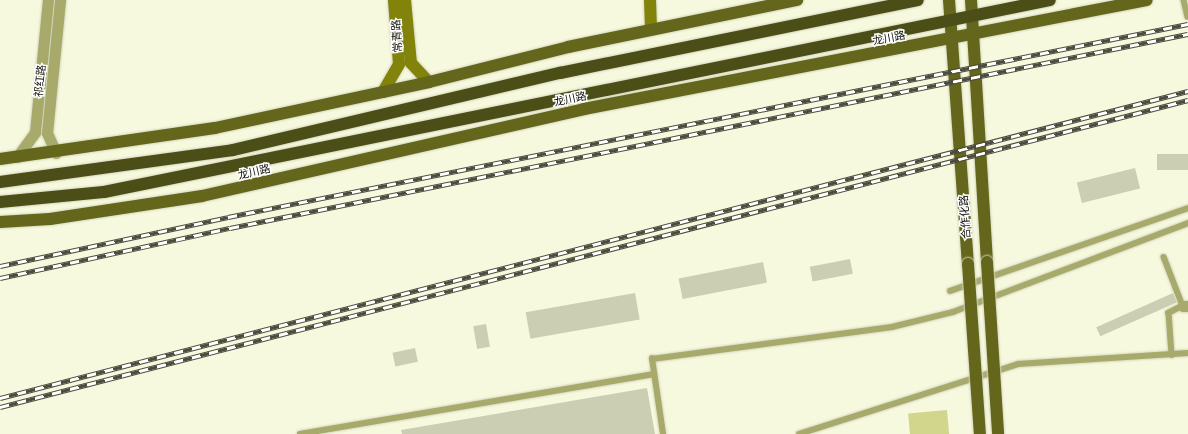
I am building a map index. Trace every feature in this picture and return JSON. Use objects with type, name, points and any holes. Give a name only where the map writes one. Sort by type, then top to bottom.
[{"type":"highway","points":[[0,182],[233,150],[560,73],[918,0]]},
{"type":"highway","name":"龙川路","points":[[0,202],[104,192],[1050,0]]},
{"type":"main road","points":[[0,159],[56,153],[215,128],[429,82],[568,47],[654,28],[797,0]]},
{"type":"main road","name":"合作化路","points":[[949,0],[980,434]]},
{"type":"main road","name":"合作化路","points":[[971,0],[998,434]]},
{"type":"main road","name":"龙川路","points":[[0,222],[50,219],[202,196],[584,109],[951,40],[973,34],[1147,0]]},
{"type":"street","name":"祁红路","points":[[17,157],[35,132],[48,0]]},
{"type":"street","name":"祁红路","points":[[56,153],[46,133],[60,0]]},
{"type":"street","name":"常青路","points":[[383,92],[399,64],[394,0]]},
{"type":"street","name":"常青路","points":[[406,0],[411,63],[429,82]]},
{"type":"street","points":[[650,0],[654,28]]},
{"type":"street","points":[[654,28],[656,0]]},
{"type":"lane","points":[[1184,0],[1188,18]]},
{"type":"lane","points":[[950,291],[1188,208]]},
{"type":"lane","points":[[663,434],[652,359],[892,327],[953,312],[1188,223]]},
{"type":"lane","points":[[1164,257],[1185,306],[1169,313],[1172,355]]},
{"type":"lane","points":[[799,434],[1018,364],[1188,353]]},
{"type":"lane","points":[[300,434],[654,374]]},
{"type":"green space","points":[[947,410],[949,434],[910,434],[908,413]]},
{"type":"building","points":[[1157,154],[1188,154],[1188,170],[1157,170]]},
{"type":"building","points":[[1135,168],[1140,188],[1082,203],[1077,183]]},
{"type":"building","points":[[850,259],[853,274],[813,282],[810,267]]},
{"type":"building","points":[[763,262],[767,283],[683,299],[679,278]]},
{"type":"building","points":[[635,293],[640,320],[530,339],[526,312]]},
{"type":"building","points":[[1173,293],[1177,302],[1100,336],[1096,327]]},
{"type":"building","points":[[486,324],[490,347],[477,349],[473,326]]},
{"type":"building","points":[[415,348],[418,362],[395,366],[393,353]]},
{"type":"building","points":[[647,388],[655,434],[402,434],[401,430]]},
{"type":"railway","points":[[0,266],[228,217],[1188,24]]},
{"type":"railway","points":[[0,278],[230,228],[1188,34]]},
{"type":"railway","points":[[0,398],[1188,91]]},
{"type":"railway","points":[[0,407],[1188,100]]}]
